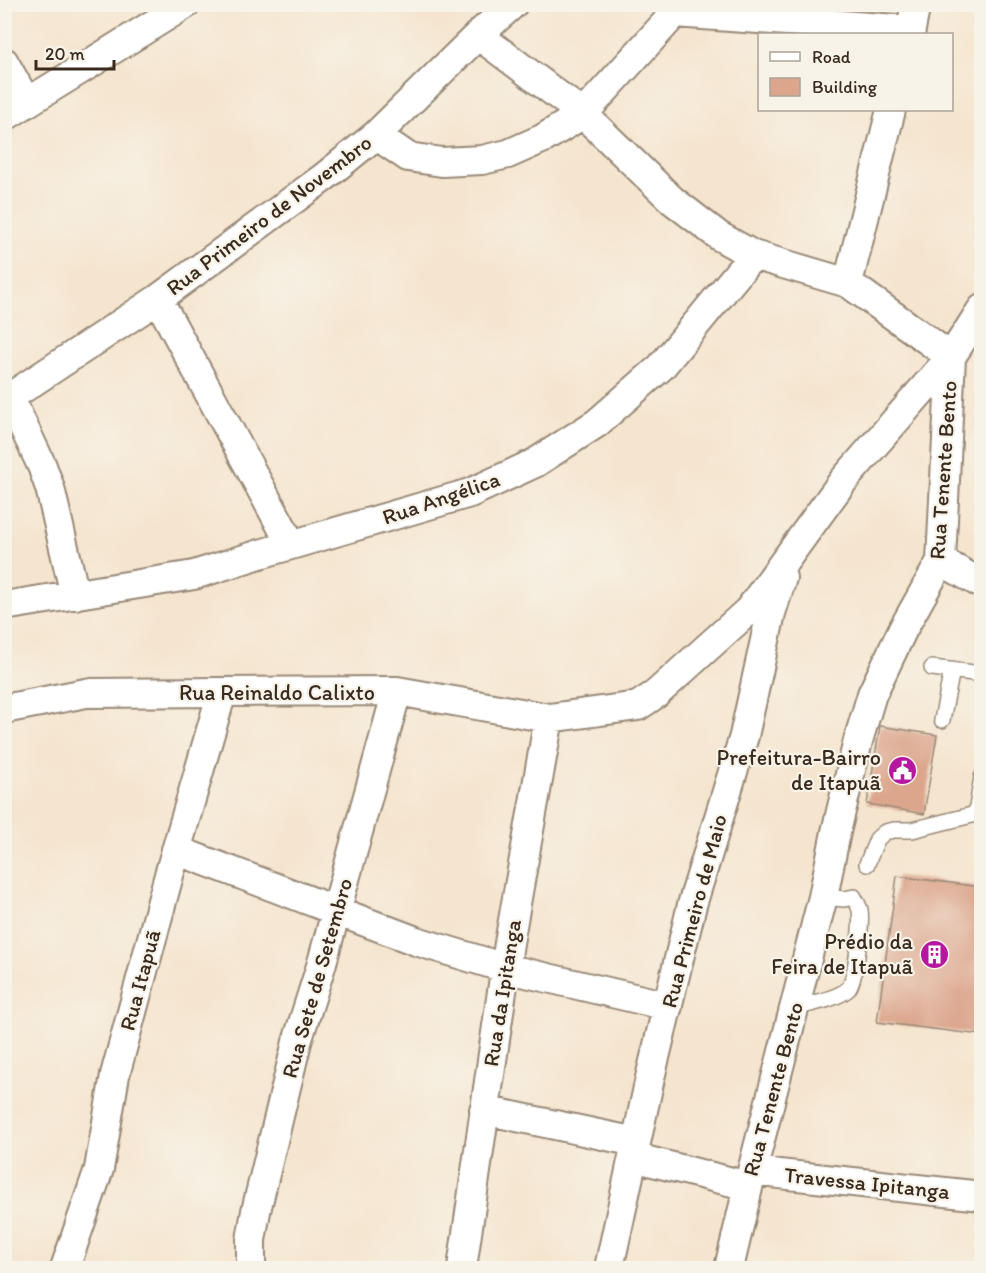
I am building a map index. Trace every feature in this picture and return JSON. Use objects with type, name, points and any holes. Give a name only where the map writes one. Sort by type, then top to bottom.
[{"type":"street","points":[[4,62],[16,110],[186,4]]},
{"type":"street","name":"Rua Primeiro de Novembro","points":[[7,399],[158,299],[322,178],[376,135],[513,4]]},
{"type":"street","points":[[376,135],[408,157],[442,162],[482,160],[508,154],[544,138],[583,114],[675,13],[912,23]]},
{"type":"street","points":[[478,35],[583,114],[672,200],[719,236],[753,255],[848,283],[951,357]]},
{"type":"street","points":[[848,283],[891,111]]},
{"type":"street","name":"Rua Angélica","points":[[4,606],[194,575],[291,544],[470,493],[535,463],[597,423],[661,367],[753,255]]},
{"type":"street","points":[[158,299],[291,544]]},
{"type":"street","name":"Rua Reinaldo Calixto","points":[[4,709],[86,693],[397,691],[549,718],[638,706],[656,694],[749,610],[843,481],[951,357],[981,309]]},
{"type":"street","name":"Rua Tenente Bento","points":[[729,1269],[823,897],[858,741],[872,694],[903,629],[940,561],[951,357]]},
{"type":"street","points":[[7,399],[42,465],[50,488],[75,595]]},
{"type":"street","name":"Rua Primeiro de Maio","points":[[609,1269],[634,1150],[692,905],[744,736],[771,613],[789,556]]},
{"type":"street","points":[[940,561],[981,584]]},
{"type":"street","name":"Rua Sete de Setembro","points":[[251,1269],[251,1240],[256,1211],[297,1042],[321,966],[397,691]]},
{"type":"street","name":"Rua Itapuã","points":[[65,1269],[99,1169],[115,1075],[222,692]]},
{"type":"street","name":"Rua da Ipitanga","points":[[462,1269],[505,968],[549,718]]},
{"type":"street","points":[[176,850],[416,941],[505,968],[668,1005]]},
{"type":"street","name":"Travessa Ipitanga","points":[[484,1110],[750,1179],[981,1196]]},
{"type":"lane","points":[[932,668],[981,674]]},
{"type":"lane","points":[[942,720],[952,670]]},
{"type":"lane","points":[[867,864],[877,839],[885,832],[912,830],[979,814],[981,777]]},
{"type":"lane","points":[[794,1008],[838,995],[847,989],[852,980],[860,928],[860,909],[854,897],[844,899],[823,897]]},
{"type":"building","name":"Prefeitura-Bairro de Itapuã","points":[[880,726],[937,735],[924,814],[867,804]]},
{"type":"building","name":"Prédio da Feira de Itapuã","points":[[897,876],[981,887],[981,1035],[877,1022]]},
{"type":"place","name":"Prefeitura-Bairro de Itapuã","points":[[902,770]]},
{"type":"place","name":"Prédio da Feira de Itapuã","points":[[934,954]]}]
